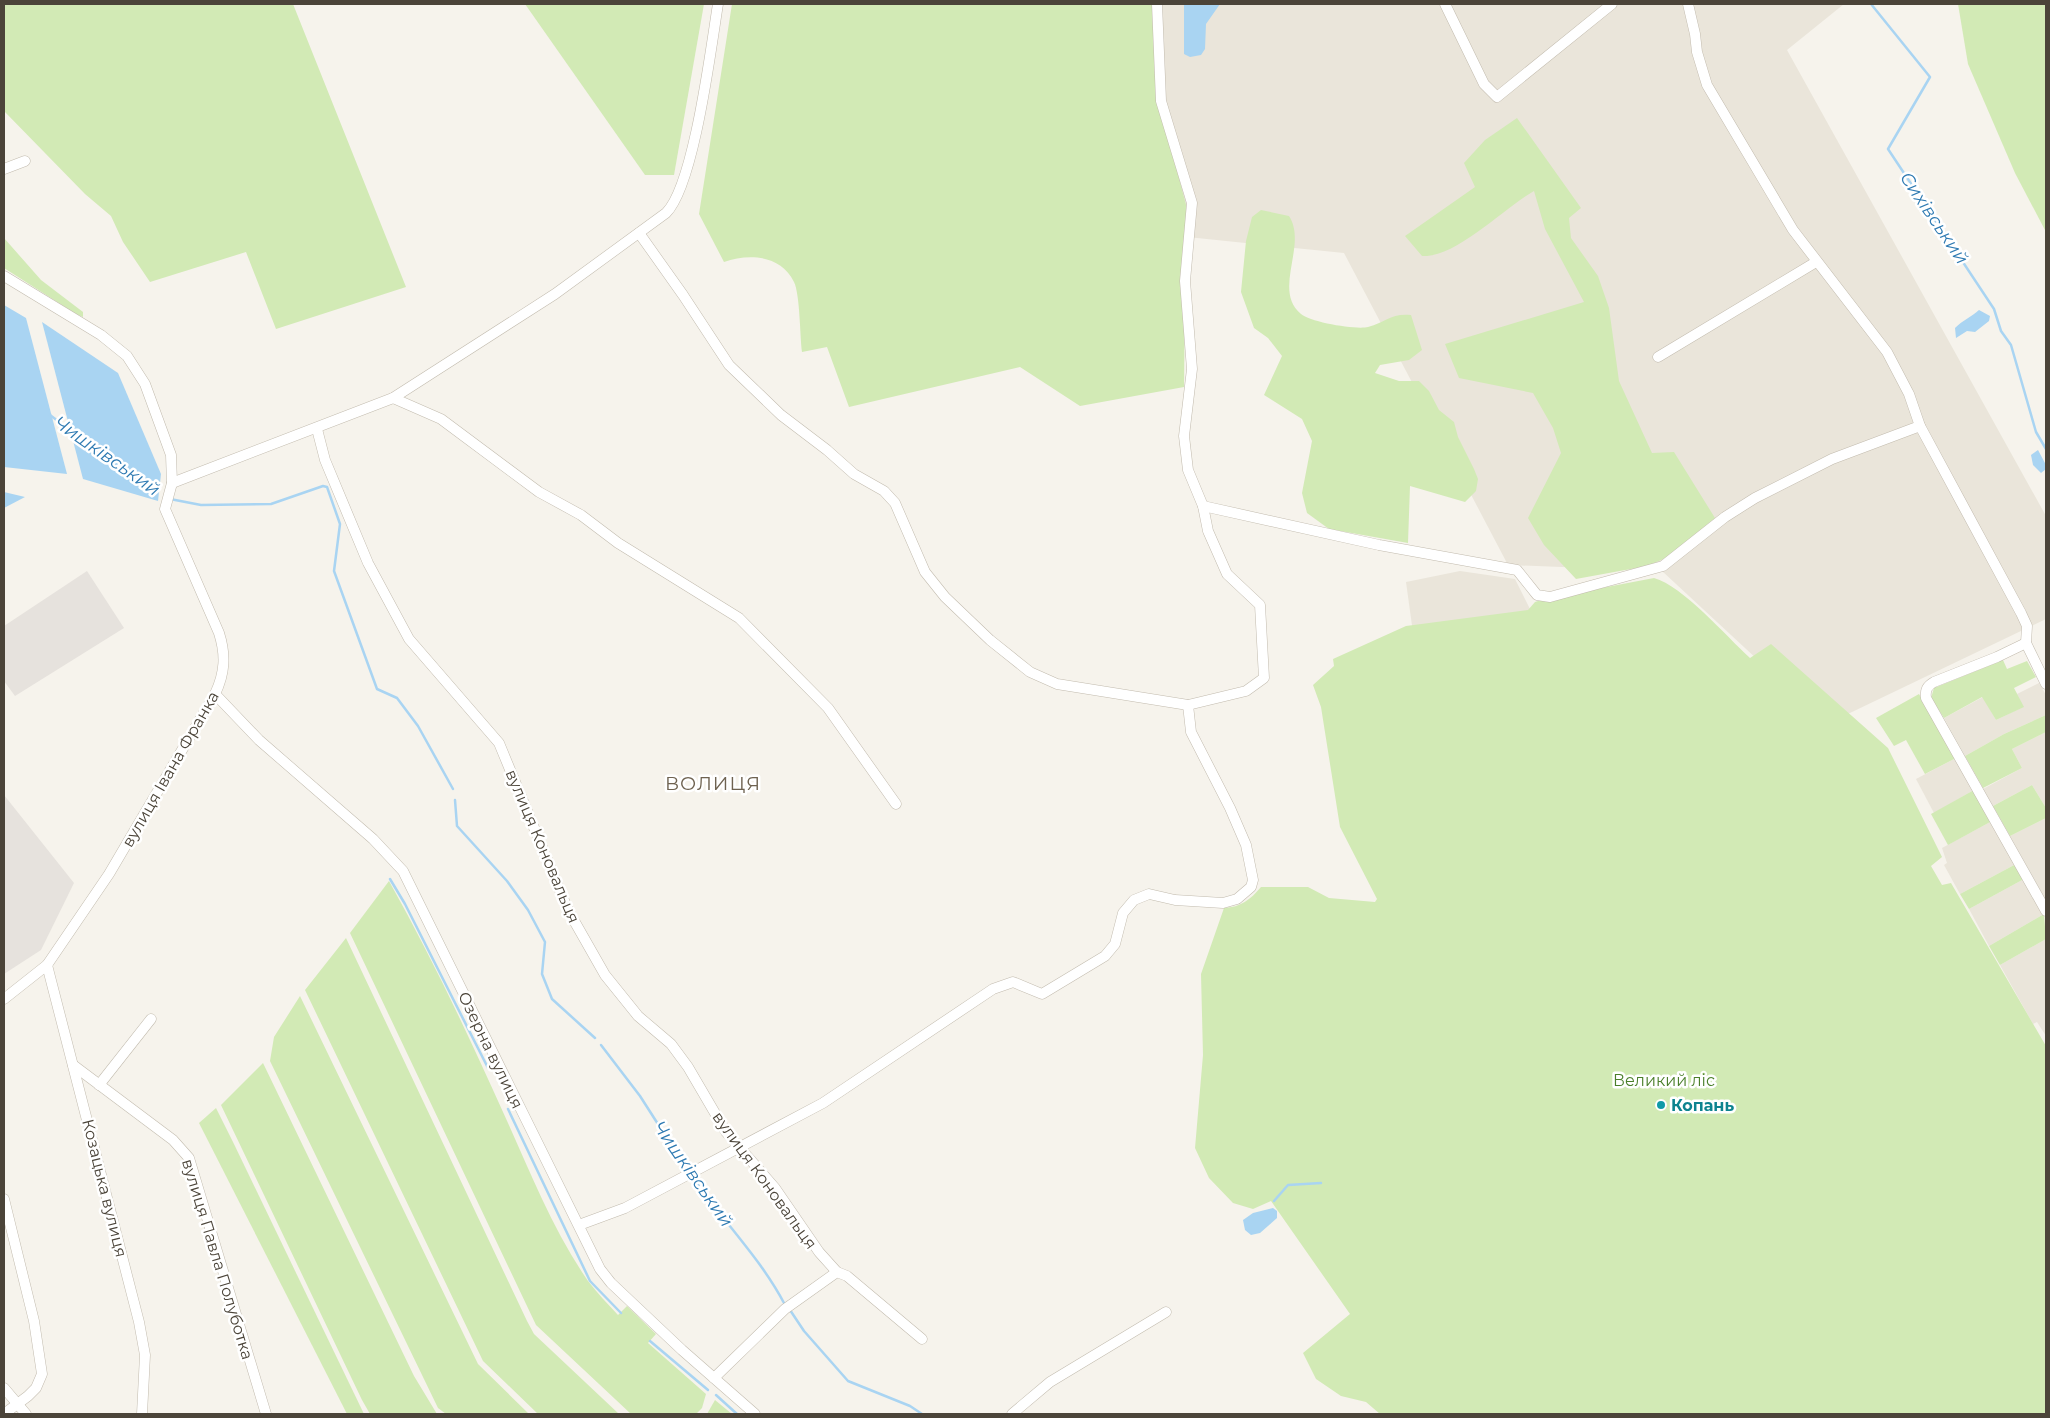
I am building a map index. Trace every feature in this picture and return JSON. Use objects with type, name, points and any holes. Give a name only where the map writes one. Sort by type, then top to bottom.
[{"type":"street","points":[[4,276],[101,335],[127,356],[145,384],[171,455],[171,486],[393,398],[555,294],[672,207],[680,188],[697,126],[718,4]]},
{"type":"street","points":[[639,233],[683,295],[729,366],[781,415],[827,450],[854,474],[884,491],[895,503],[925,572],[945,597],[990,640],[1030,672],[1044,680],[1108,693],[1188,705],[1246,691],[1264,678],[1260,605],[1227,574],[1208,531],[1203,506],[1188,470],[1184,436],[1192,369],[1185,281],[1192,203],[1161,100],[1158,4]]},
{"type":"street","points":[[1445,4],[1484,84],[1496,97],[1612,4]]},
{"type":"street","points":[[1688,4],[1697,52],[1707,85],[1793,230],[1887,352],[1909,394],[1920,426],[2021,613],[2027,626],[2026,643],[2046,684]]},
{"type":"street","points":[[4,169],[26,161]]},
{"type":"street","points":[[1658,357],[1816,262]]},
{"type":"street","points":[[393,398],[440,419],[539,492],[581,515],[618,543],[739,618],[828,708],[896,804]]},
{"type":"street","points":[[1203,506],[1379,545],[1517,570],[1536,595],[1550,597],[1663,566],[1725,517],[1755,498],[1832,459],[1920,426]]},
{"type":"street","name":"вулиця Коновальця","points":[[317,429],[325,460],[368,563],[409,639],[499,742],[568,910],[605,975],[638,1016],[671,1044],[726,1132],[774,1188],[818,1252],[837,1272],[847,1276],[922,1339]]},
{"type":"street","name":"вулиця Івана Франка","points":[[4,999],[47,965],[109,874],[215,694],[224,670],[224,651],[219,633],[166,506],[171,486]]},
{"type":"street","points":[[2026,643],[1997,657],[1934,682],[1929,685],[1926,698],[2046,911]]},
{"type":"street","name":"Озерна вулиця","points":[[215,694],[259,740],[373,839],[403,871],[600,1269],[611,1283],[755,1414]]},
{"type":"street","points":[[579,1225],[625,1208],[740,1149],[823,1103],[992,989],[1013,982],[1042,994],[1106,956],[1115,944],[1123,913],[1134,900],[1149,894],[1175,900],[1224,903],[1237,899],[1246,893],[1251,887],[1253,880],[1246,845],[1230,808],[1191,732],[1188,705]]},
{"type":"street","name":"Козацька вулиця","points":[[47,965],[139,1322],[145,1355],[142,1414]]},
{"type":"street","points":[[99,1084],[151,1019]]},
{"type":"street","name":"вулиця Павла Полуботка","points":[[73,1065],[173,1140],[189,1158],[266,1414]]},
{"type":"street","points":[[4,1199],[34,1321],[42,1374],[36,1388],[4,1414]]},
{"type":"street","points":[[714,1378],[785,1309],[837,1272]]},
{"type":"street","points":[[1012,1414],[1050,1382],[1166,1312]]},
{"type":"street","points":[[4,1388],[26,1414]]},
{"type":"shaded area","points":[[1135,4],[1844,4],[1787,50],[2046,516],[2046,619],[1827,724],[1662,571],[1508,565],[1344,253],[1168,235]]},
{"type":"shaded area","points":[[87,571],[124,628],[15,696],[4,681],[4,626]]},
{"type":"shaded area","points":[[1460,571],[1515,579],[1532,613],[1414,640],[1406,582]]},
{"type":"shaded area","points":[[2039,683],[2046,695],[2046,715],[2004,734],[1965,756],[1944,718],[1983,697],[1996,720],[2023,707],[2017,694]]},
{"type":"shaded area","points":[[2046,732],[2046,808],[2032,785],[1993,806],[1983,789],[2022,768],[2012,749]]},
{"type":"shaded area","points":[[1956,758],[1974,790],[1934,813],[1916,779]]},
{"type":"shaded area","points":[[4,795],[74,883],[41,950],[4,974]]},
{"type":"shaded area","points":[[2046,818],[2046,901],[2010,836]]},
{"type":"shaded area","points":[[1992,821],[2016,864],[1960,894],[1944,865],[1947,863],[1942,848]]},
{"type":"shaded area","points":[[2024,879],[2044,914],[1989,946],[1969,909]]},
{"type":"shaded area","points":[[2046,939],[2046,1036],[2037,1022],[2033,1024],[2000,965]]},
{"type":"green space","points":[[4,4],[293,4],[406,287],[276,329],[246,252],[150,282],[123,242],[111,216],[85,194],[4,111]]},
{"type":"green space","points":[[525,4],[704,4],[674,175],[645,175]]},
{"type":"green space","points":[[732,4],[1152,4],[1159,101],[1186,205],[1184,387],[1080,406],[1020,367],[849,407],[827,347],[802,352],[798,296],[794,282],[788,273],[773,261],[764,258],[734,259],[724,262],[699,214]]},
{"type":"green space","points":[[1958,4],[2046,4],[2046,232],[2015,173],[1968,64]]},
{"type":"green space","points":[[1517,118],[1581,208],[1569,218],[1571,238],[1598,276],[1609,308],[1619,381],[1652,453],[1674,452],[1715,518],[1668,557],[1647,566],[1576,579],[1544,545],[1528,518],[1561,453],[1553,428],[1533,393],[1459,378],[1445,344],[1584,302],[1545,229],[1534,191],[1480,231],[1450,249],[1422,256],[1405,236],[1475,187],[1464,163],[1485,140]]},
{"type":"green space","points":[[1261,210],[1289,216],[1294,228],[1294,253],[1289,280],[1290,293],[1293,304],[1301,314],[1314,320],[1362,328],[1398,315],[1411,315],[1422,350],[1409,360],[1380,365],[1375,373],[1399,381],[1419,381],[1429,391],[1439,410],[1454,422],[1458,437],[1478,479],[1476,491],[1465,502],[1410,486],[1408,543],[1329,529],[1307,513],[1302,493],[1312,441],[1302,419],[1264,395],[1282,356],[1268,338],[1254,328],[1241,292],[1246,241],[1252,217]]},
{"type":"green space","points":[[4,238],[41,280],[83,312],[83,317],[4,268]]},
{"type":"green space","name":"Великий ліс","points":[[1654,578],[1678,591],[1691,601],[1750,658],[1771,644],[1888,748],[1942,857],[1931,866],[1942,885],[1951,883],[2046,1046],[2046,1414],[1380,1414],[1366,1402],[1341,1396],[1316,1379],[1303,1353],[1350,1314],[1271,1201],[1253,1209],[1233,1203],[1209,1178],[1195,1148],[1203,1055],[1201,974],[1224,908],[1245,902],[1261,887],[1308,887],[1329,898],[1375,902],[1377,899],[1340,827],[1321,707],[1313,685],[1334,666],[1333,659],[1406,626],[1528,610],[1535,602],[1544,599]]},
{"type":"green space","points":[[2003,660],[2007,669],[2027,661],[2036,677],[2014,688],[2024,707],[1996,720],[1982,697],[1944,718],[1931,698],[1934,688]]},
{"type":"green space","points":[[1919,694],[1956,758],[1925,774],[1906,740],[1894,746],[1876,718]]},
{"type":"green space","points":[[2046,715],[2046,732],[2012,749],[2022,768],[1983,788],[1965,756],[2004,734]]},
{"type":"green space","points":[[2032,785],[2046,808],[2046,818],[2010,836],[1993,806]]},
{"type":"green space","points":[[1974,790],[1992,821],[1948,845],[1931,814]]},
{"type":"green space","points":[[2016,864],[2024,879],[1969,909],[1960,894]]},
{"type":"green space","points":[[389,881],[449,995],[563,1241],[588,1281],[618,1315],[627,1306],[656,1334],[648,1343],[706,1394],[702,1408],[696,1414],[631,1414],[536,1325],[350,933]]},
{"type":"green space","points":[[2044,914],[2046,939],[2000,965],[1989,946]]},
{"type":"green space","points":[[346,938],[534,1334],[619,1414],[538,1414],[483,1361],[305,990]]},
{"type":"green space","points":[[300,996],[478,1364],[529,1414],[446,1414],[438,1408],[270,1061],[274,1037]]},
{"type":"green space","points":[[263,1063],[414,1376],[437,1414],[370,1414],[362,1400],[221,1105]]},
{"type":"green space","points":[[216,1108],[364,1414],[347,1414],[199,1123]]},
{"type":"green space","points":[[715,1400],[732,1414],[707,1414]]},
{"type":"water","points":[[1184,4],[1220,4],[1206,24],[1205,49],[1201,55],[1190,57],[1184,54]]},
{"type":"water","points":[[4,305],[26,318],[67,474],[4,467]]},
{"type":"water","points":[[1979,310],[1990,316],[1989,321],[1975,332],[1967,331],[1956,338],[1955,328]]},
{"type":"water","points":[[42,322],[118,373],[161,474],[158,501],[83,479]]},
{"type":"water","points":[[2038,450],[2046,465],[2046,469],[2041,473],[2033,465],[2031,455]]},
{"type":"water","points":[[4,492],[25,497],[4,508]]},
{"type":"water","points":[[1273,1208],[1277,1211],[1277,1218],[1260,1233],[1251,1235],[1245,1230],[1243,1220],[1253,1213]]},
{"type":"waterway","name":"Сихівський","points":[[1871,4],[1930,77],[1888,149],[1994,309],[2001,331],[2011,345],[2036,432],[2046,449]]},
{"type":"waterway","name":"Чишківський","points":[[50,415],[71,431]]},
{"type":"waterway","name":"Чишківський","points":[[170,499],[201,505],[271,504],[323,486],[327,487],[340,524],[334,571],[377,689],[397,698],[418,726],[453,789]]},
{"type":"waterway","name":"Чишківський","points":[[455,800],[457,826],[507,881],[528,910],[545,942],[542,974],[552,999],[595,1038]]},
{"type":"waterway","points":[[390,879],[405,904],[488,1068]]},
{"type":"waterway","name":"Чишківський","points":[[601,1045],[640,1096],[688,1171]]},
{"type":"waterway","points":[[508,1109],[590,1281],[621,1313]]},
{"type":"waterway","name":"Чишківський","points":[[691,1175],[763,1269],[784,1303]]},
{"type":"waterway","points":[[1274,1201],[1288,1185],[1321,1183]]},
{"type":"waterway","name":"Чишківський","points":[[790,1310],[804,1331],[848,1381],[910,1406],[922,1414]]},
{"type":"waterway","points":[[650,1341],[708,1390]]},
{"type":"waterway","points":[[716,1395],[737,1414]]},
{"type":"place","name":"Копань","points":[[1661,1105]]},
{"type":"district","name":"ВОЛИЦЯ","points":[[713,783]]}]
